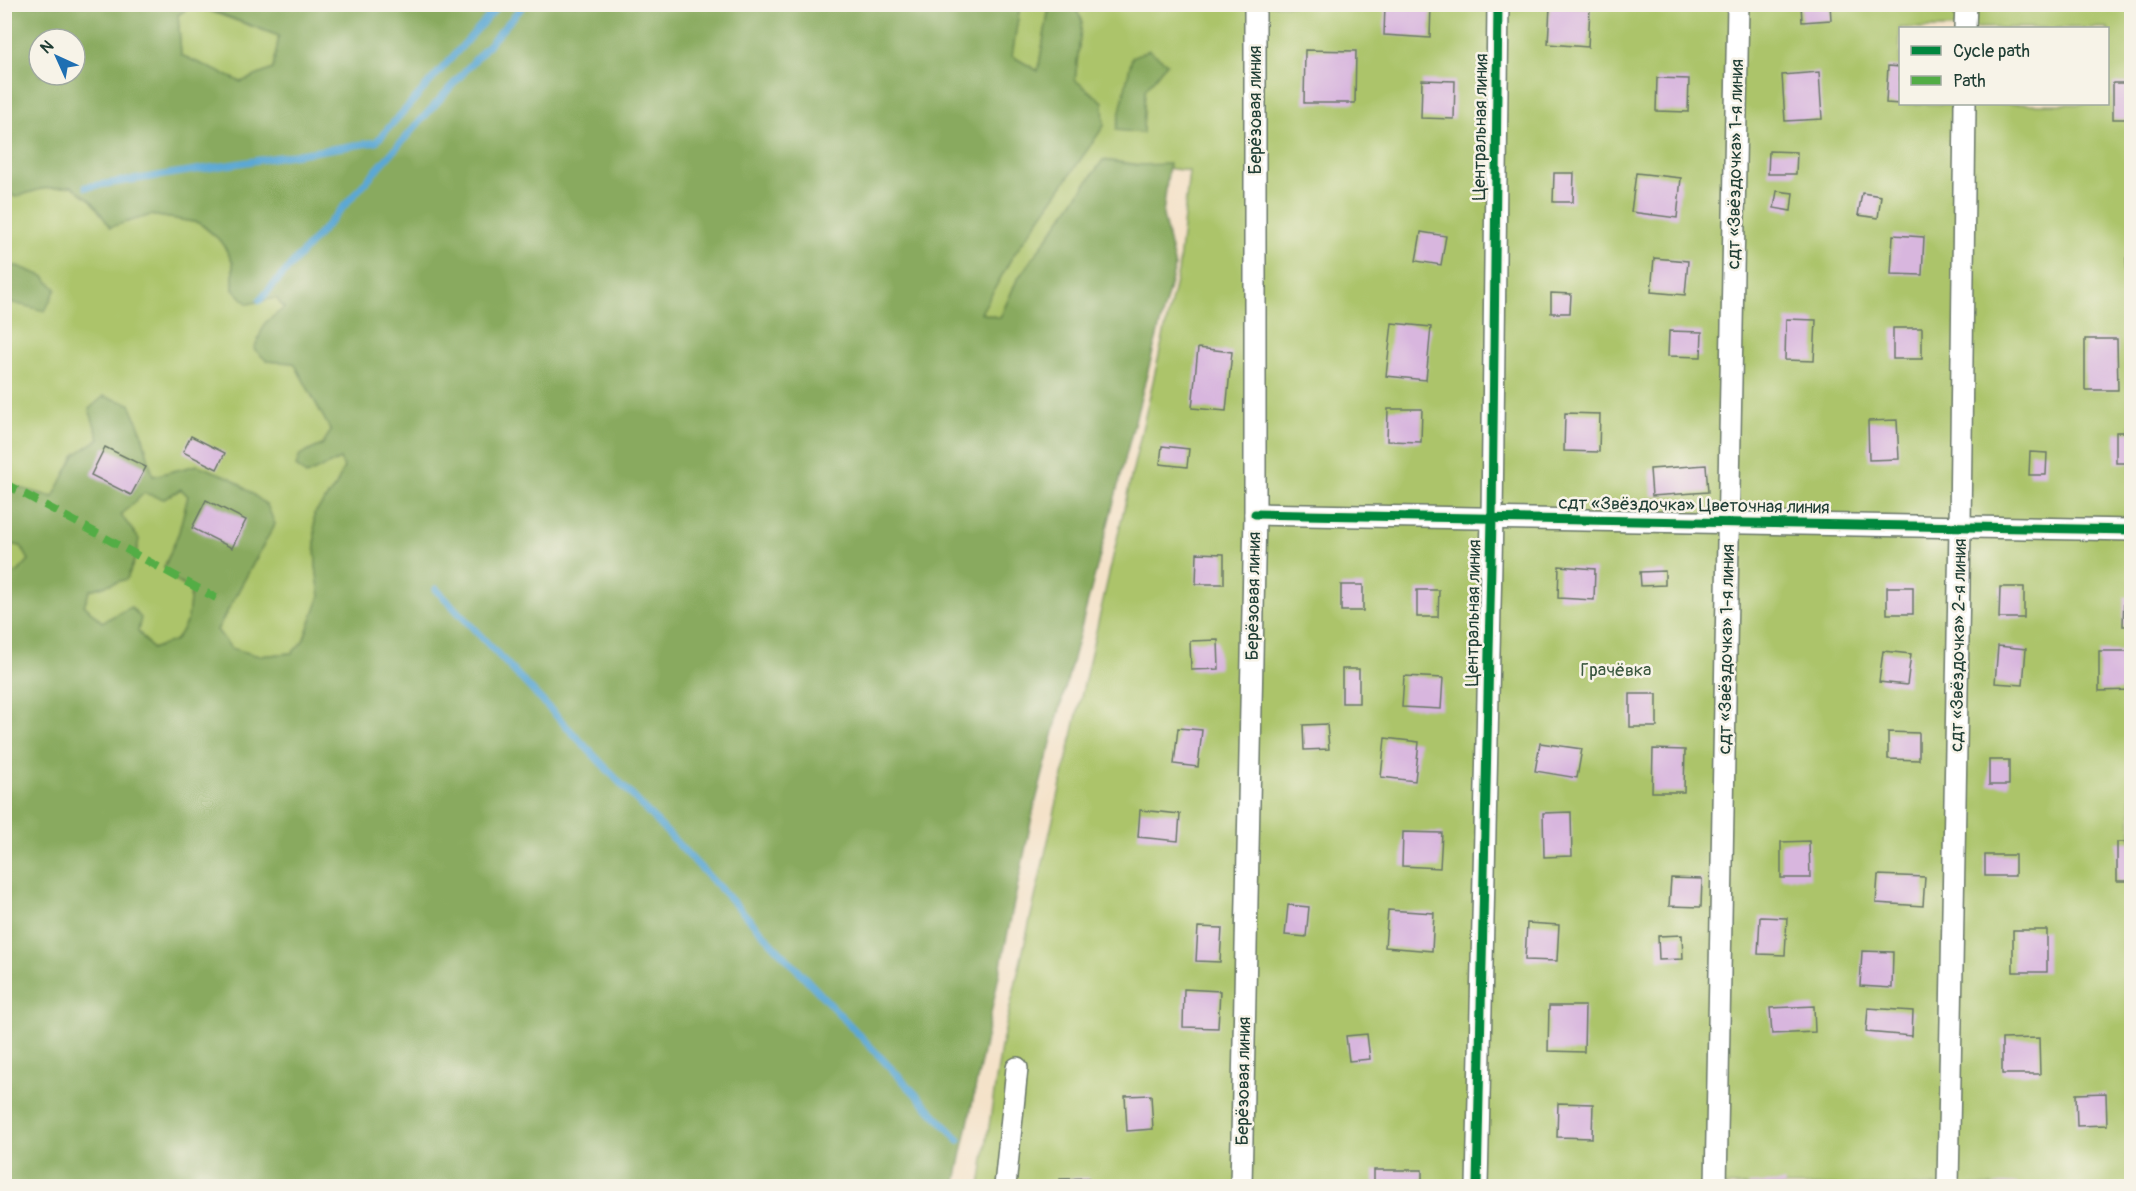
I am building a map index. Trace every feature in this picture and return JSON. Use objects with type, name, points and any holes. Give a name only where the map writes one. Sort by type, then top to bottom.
[{"type":"street","name":"Берёзовая линия","points":[[1241,1186],[1255,514],[1255,4]]},
{"type":"street","name":"Центральная линия","points":[[1477,1186],[1492,518],[1498,4]]},
{"type":"street","name":"сдт «Звёздочка» 1-я линия","points":[[1716,1186],[1738,4]]},
{"type":"street","points":[[1965,27],[1966,4]]},
{"type":"street","name":"сдт «Звёздочка» 2-я линия","points":[[1948,1186],[1965,105]]},
{"type":"street","name":"сдт «Звёздочка» Цветочная линия","points":[[1255,514],[2132,530]]},
{"type":"street","points":[[1005,1186],[1017,1068]]},
{"type":"green space","points":[[5,5],[193,5],[178,15],[181,55],[241,82],[273,69],[279,36],[197,5],[1020,5],[1012,56],[1038,71],[1049,8],[1073,5],[1082,20],[1075,80],[1103,102],[1104,126],[1011,259],[981,313],[1000,318],[1017,280],[1103,160],[1138,165],[1169,164],[1163,215],[1175,267],[1033,812],[955,1186],[5,1186],[4,618],[8,616],[12,599],[5,594],[4,575],[18,572],[29,560],[21,546],[9,544],[4,501],[17,487],[53,497],[75,455],[99,439],[89,409],[104,396],[130,404],[141,431],[153,476],[197,465],[231,478],[267,505],[275,524],[217,630],[231,648],[259,656],[292,653],[303,641],[320,596],[316,566],[314,514],[336,486],[344,467],[340,459],[306,475],[296,466],[300,455],[322,445],[331,431],[294,363],[267,361],[254,349],[265,323],[284,308],[276,298],[248,304],[233,289],[233,263],[222,242],[200,223],[151,215],[110,227],[92,201],[72,186],[41,189],[15,197],[5,189]],"holes":[[[181,489],[188,496],[179,532],[164,568],[176,581],[191,590],[188,619],[176,640],[152,649],[138,631],[141,618],[131,607],[102,622],[84,605],[90,590],[127,579],[136,556],[139,539],[121,515],[144,493],[164,499]]]},
{"type":"green space","points":[[193,5],[279,36],[273,69],[241,82],[181,55],[178,15]]},
{"type":"green space","points":[[1020,5],[1063,5],[1049,8],[1038,71],[1012,56]]},
{"type":"green space","name":"Грачёвка","points":[[1073,5],[2131,5],[2131,1186],[980,1186],[1001,1047],[1178,272],[1189,171],[1103,160],[1017,280],[1000,318],[981,313],[1103,102],[1075,80],[1082,20]]},
{"type":"green space","points":[[1149,50],[1167,63],[1145,90],[1143,133],[1116,130],[1132,57]]},
{"type":"green space","points":[[72,186],[92,201],[110,227],[151,215],[199,223],[222,242],[233,263],[233,290],[277,298],[284,309],[265,323],[267,361],[294,363],[331,431],[322,445],[300,455],[326,465],[340,459],[344,467],[336,486],[314,514],[316,566],[320,596],[303,642],[292,653],[259,656],[230,648],[217,630],[275,524],[153,476],[141,431],[99,439],[75,455],[53,498],[17,487],[5,501],[8,459],[4,455],[4,189],[15,197],[41,189]]},
{"type":"green space","points":[[17,266],[43,276],[56,289],[45,311],[5,301],[5,267]]},
{"type":"green space","points":[[181,489],[188,496],[179,532],[164,567],[176,581],[191,590],[188,619],[176,640],[152,649],[138,631],[102,622],[84,605],[90,590],[127,579],[136,556],[121,515],[144,493],[164,499]]},
{"type":"green space","points":[[4,522],[9,544],[21,546],[29,560],[18,572],[5,575]]},
{"type":"building","points":[[1385,4],[1431,4],[1430,38],[1384,35]]},
{"type":"building","points":[[1801,4],[1830,4],[1831,20],[1802,22]]},
{"type":"building","points":[[1550,6],[1590,8],[1588,47],[1548,44]]},
{"type":"building","points":[[1305,50],[1356,51],[1355,103],[1304,103]]},
{"type":"building","points":[[1888,66],[1899,67],[1899,104],[1886,103]]},
{"type":"building","points":[[1819,72],[1822,119],[1785,121],[1782,75]]},
{"type":"building","points":[[1657,78],[1689,79],[1688,112],[1656,111]]},
{"type":"building","points":[[1422,80],[1455,81],[1454,119],[1421,118]]},
{"type":"building","points":[[2113,83],[2132,83],[2132,119],[2113,119]]},
{"type":"building","points":[[1769,151],[1797,152],[1796,174],[1768,174]]},
{"type":"building","points":[[1554,173],[1574,173],[1573,202],[1553,202]]},
{"type":"building","points":[[1636,173],[1681,178],[1677,218],[1631,212]]},
{"type":"building","points":[[1777,191],[1793,193],[1791,211],[1774,208]]},
{"type":"building","points":[[1862,193],[1881,196],[1878,218],[1858,215]]},
{"type":"building","points":[[1421,232],[1446,236],[1441,265],[1416,261]]},
{"type":"building","points":[[1893,235],[1924,237],[1922,275],[1891,274]]},
{"type":"building","points":[[1654,258],[1688,261],[1685,295],[1651,292]]},
{"type":"building","points":[[2126,258],[2132,258],[2132,298],[2128,299]]},
{"type":"building","points":[[1551,293],[1571,294],[1570,313],[1551,313]]},
{"type":"building","points":[[1786,319],[1816,320],[1814,361],[1785,360]]},
{"type":"building","points":[[1392,323],[1431,327],[1426,380],[1386,376]]},
{"type":"building","points":[[1893,328],[1922,328],[1922,359],[1893,359]]},
{"type":"building","points":[[1669,331],[1702,332],[1701,357],[1668,356]]},
{"type":"building","points":[[2085,339],[2117,339],[2118,390],[2085,390]]},
{"type":"building","points":[[1198,348],[1232,352],[1226,411],[1192,408]]},
{"type":"building","points":[[1388,409],[1422,409],[1421,442],[1387,441]]},
{"type":"building","points":[[1565,413],[1600,414],[1599,452],[1564,451]]},
{"type":"building","points":[[1897,420],[1899,459],[1869,460],[1868,421]]},
{"type":"building","points":[[2116,432],[2132,432],[2132,463],[2116,463]]},
{"type":"building","points":[[191,436],[225,453],[217,469],[183,452]]},
{"type":"building","points":[[1162,446],[1189,449],[1187,467],[1160,464]]},
{"type":"building","points":[[105,447],[146,467],[131,495],[91,475]]},
{"type":"building","points":[[2030,452],[2047,453],[2046,475],[2029,475]]},
{"type":"building","points":[[1706,465],[1708,492],[1652,496],[1650,469]]},
{"type":"building","points":[[206,500],[246,520],[232,548],[192,528]]},
{"type":"building","points":[[1197,553],[1224,554],[1224,584],[1196,584]]},
{"type":"building","points":[[1559,566],[1595,569],[1594,600],[1558,598]]},
{"type":"building","points":[[1665,571],[1665,585],[1641,586],[1640,572]]},
{"type":"building","points":[[1341,585],[1363,585],[1363,611],[1341,611]]},
{"type":"building","points":[[1887,587],[1913,587],[1913,614],[1887,614]]},
{"type":"building","points":[[2000,587],[2024,587],[2024,618],[1999,618]]},
{"type":"building","points":[[1417,590],[1439,590],[1438,617],[1417,617]]},
{"type":"building","points":[[2124,597],[2132,597],[2132,626],[2123,626]]},
{"type":"building","points":[[1218,640],[1219,669],[1191,670],[1190,641]]},
{"type":"building","points":[[1998,646],[2026,649],[2023,685],[1995,683]]},
{"type":"building","points":[[1883,651],[1911,654],[1907,685],[1879,682]]},
{"type":"building","points":[[2099,651],[2132,651],[2132,690],[2099,691]]},
{"type":"building","points":[[1342,669],[1359,669],[1359,703],[1342,703]]},
{"type":"building","points":[[1404,676],[1443,678],[1441,709],[1402,707]]},
{"type":"building","points":[[1630,694],[1657,694],[1657,727],[1630,727]]},
{"type":"building","points":[[1327,724],[1329,749],[1304,750],[1303,725]]},
{"type":"building","points":[[1178,728],[1202,730],[1198,767],[1174,764]]},
{"type":"building","points":[[1888,732],[1919,733],[1919,760],[1888,759]]},
{"type":"building","points":[[1385,738],[1419,742],[1415,781],[1381,777]]},
{"type":"building","points":[[1540,743],[1582,749],[1577,778],[1535,771]]},
{"type":"building","points":[[1653,749],[1685,750],[1684,792],[1652,792]]},
{"type":"building","points":[[1989,760],[2009,760],[2009,785],[1989,785]]},
{"type":"building","points":[[1140,810],[1180,814],[1178,841],[1138,837]]},
{"type":"building","points":[[1571,812],[1572,856],[1544,857],[1543,813]]},
{"type":"building","points":[[1403,832],[1442,833],[1440,868],[1402,866]]},
{"type":"building","points":[[1809,841],[1810,878],[1781,878],[1781,842]]},
{"type":"building","points":[[2117,842],[2132,842],[2132,881],[2117,881]]},
{"type":"building","points":[[1985,855],[2015,855],[2015,876],[1985,876]]},
{"type":"building","points":[[1878,875],[1925,877],[1923,906],[1876,903]]},
{"type":"building","points":[[1671,878],[1702,879],[1701,907],[1669,906]]},
{"type":"building","points":[[1288,905],[1309,907],[1306,937],[1285,935]]},
{"type":"building","points":[[1388,910],[1434,913],[1432,951],[1385,947]]},
{"type":"building","points":[[1760,917],[1787,918],[1785,955],[1758,954]]},
{"type":"building","points":[[1527,923],[1559,925],[1557,961],[1525,960]]},
{"type":"building","points":[[1198,927],[1222,928],[1220,962],[1196,961]]},
{"type":"building","points":[[2013,930],[2047,930],[2047,972],[2013,972]]},
{"type":"building","points":[[1682,935],[1683,959],[1659,960],[1658,936]]},
{"type":"building","points":[[1862,951],[1893,952],[1892,988],[1860,986]]},
{"type":"building","points":[[1184,989],[1220,991],[1218,1028],[1183,1027]]},
{"type":"building","points":[[1549,1006],[1585,1006],[1584,1052],[1548,1051]]},
{"type":"building","points":[[1814,1006],[1815,1032],[1772,1034],[1770,1008]]},
{"type":"building","points":[[1868,1008],[1913,1011],[1912,1036],[1866,1032]]},
{"type":"building","points":[[1367,1034],[1370,1059],[1349,1061],[1346,1036]]},
{"type":"building","points":[[2039,1038],[2040,1074],[2002,1074],[2002,1039]]},
{"type":"building","points":[[2106,1093],[2107,1125],[2077,1126],[2076,1094]]},
{"type":"building","points":[[1151,1095],[1153,1129],[1127,1131],[1125,1096]]},
{"type":"building","points":[[1558,1103],[1593,1104],[1592,1138],[1557,1137]]},
{"type":"building","points":[[1374,1170],[1422,1170],[1422,1186],[1374,1186]]},
{"type":"building","points":[[1089,1178],[1089,1186],[1060,1186],[1060,1179]]},
{"type":"building","points":[[1551,1182],[1585,1184],[1584,1186],[1550,1186]]},
{"type":"building","points":[[1784,1182],[1785,1186],[1749,1186],[1748,1184]]},
{"type":"building","points":[[2017,1183],[2017,1186],[1995,1186],[1995,1185]]},
{"type":"waterway","points":[[86,187],[376,142],[500,4]]},
{"type":"waterway","points":[[260,300],[525,4]]},
{"type":"waterway","points":[[436,589],[959,1140]]},
{"type":"marked path","points":[[4,483],[216,598]]},
{"type":"cycle path","points":[[1477,1186],[1492,518],[1498,4]]},
{"type":"cycle path","points":[[1255,514],[2132,530]]}]
